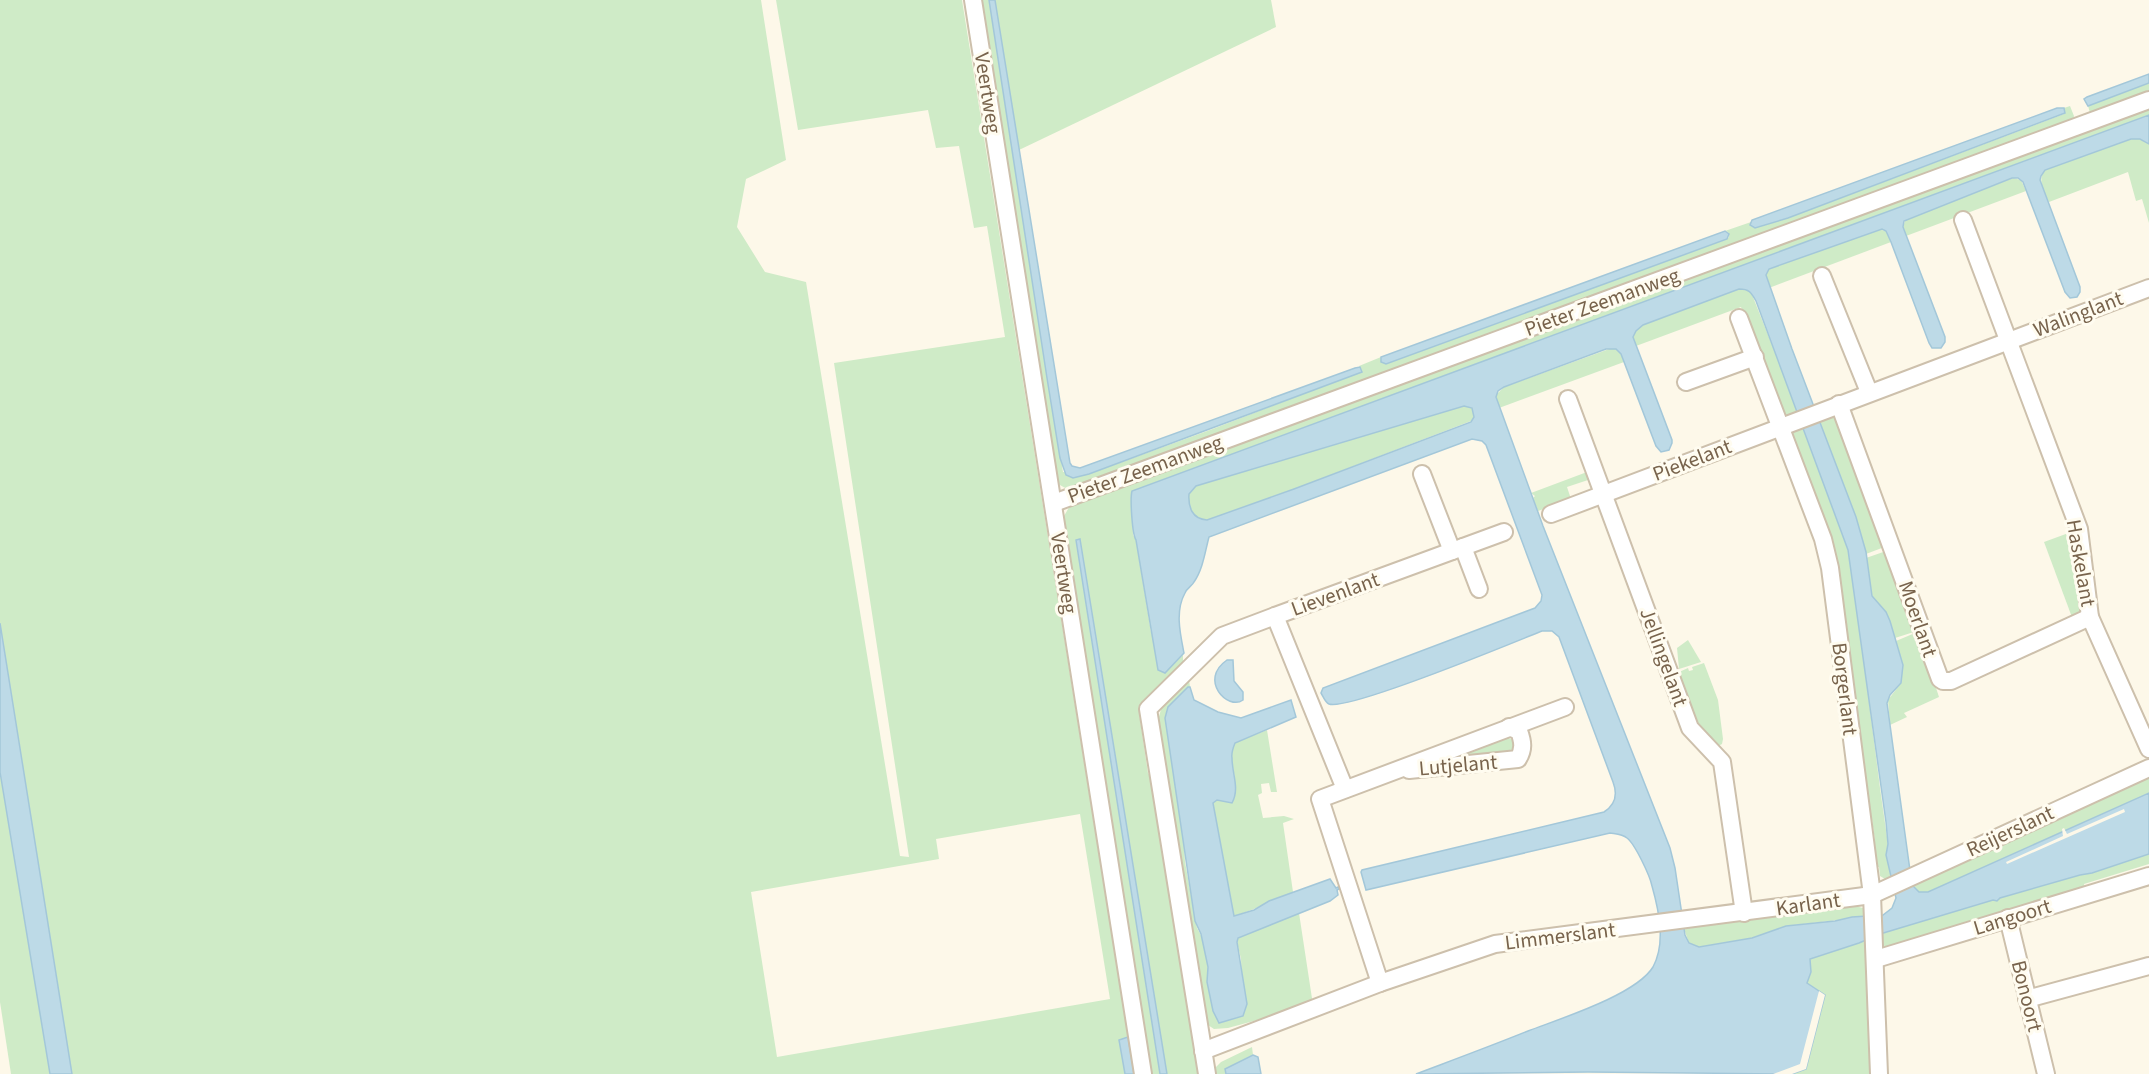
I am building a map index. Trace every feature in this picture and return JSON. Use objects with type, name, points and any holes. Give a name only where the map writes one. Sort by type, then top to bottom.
[{"type":"street","name":"Veertweg","points":[[973,0],[1143,1074]]},
{"type":"street","name":"Pieter Zeemanweg","points":[[1054,503],[2149,100]]},
{"type":"street","name":"Walinglant","points":[[1963,220],[2008,340]]},
{"type":"street","points":[[1822,276],[1869,392]]},
{"type":"street","name":"Walinglant","points":[[1784,425],[2149,288]]},
{"type":"street","points":[[1739,318],[1784,425]]},
{"type":"street","name":"Haskelant","points":[[2008,340],[2079,529],[2090,617],[2149,749]]},
{"type":"street","points":[[1686,382],[1755,357]]},
{"type":"street","name":"Jellingelant","points":[[1568,399],[1690,728],[1722,762],[1744,913]]},
{"type":"street","name":"Moerlant","points":[[1834,406],[1940,679],[1951,681],[2090,617]]},
{"type":"street","name":"Piekelant","points":[[1603,494],[1784,425]]},
{"type":"street","name":"Borgerlant","points":[[1784,425],[1823,539],[1830,568],[1872,902],[1879,1074]]},
{"type":"street","points":[[1422,474],[1457,549],[1479,589]]},
{"type":"street","points":[[1551,514],[1603,494]]},
{"type":"street","name":"Lievenlant","points":[[1345,789],[1275,616],[1504,532]]},
{"type":"street","points":[[1207,1074],[1148,709],[1222,636],[1275,616]]},
{"type":"street","name":"Lutjelant","points":[[1380,983],[1320,799],[1565,707]]},
{"type":"street","name":"Lutjelant","points":[[1393,771],[1518,759],[1523,752],[1522,740],[1519,731],[1509,727]]},
{"type":"street","name":"Reijerslant","points":[[1872,902],[1888,887],[2149,768]]},
{"type":"street","name":"Langoort","points":[[1875,951],[2008,918],[2149,876]]},
{"type":"street","name":"Karlant","points":[[1744,913],[1872,902]]},
{"type":"street","name":"Limmerslant","points":[[1203,1051],[1380,983],[1495,944],[1744,913]]},
{"type":"street","name":"Bonoort","points":[[2008,918],[2046,1074]]},
{"type":"street","points":[[2028,999],[2149,966]]},
{"type":"green space","points":[[0,0],[761,0],[786,160],[746,179],[737,227],[765,272],[806,282],[900,856],[909,857],[834,363],[1005,337],[987,226],[974,228],[959,146],[936,148],[928,110],[798,130],[776,0],[962,0],[1134,1074],[72,1074],[0,623]],"holes":[[[1080,814],[1110,999],[777,1057],[751,892],[939,859],[936,839]]]},
{"type":"green space","points":[[980,0],[989,0],[1063,472],[1089,474],[1210,430],[1362,371],[1359,366],[1381,357],[1381,362],[1386,364],[1727,239],[1728,232],[1725,231],[1751,222],[1750,225],[1754,228],[1788,218],[2064,114],[2064,108],[2070,106],[2074,116],[2072,123],[1069,490],[1058,484]]},
{"type":"green space","points":[[995,0],[1271,0],[1276,27],[1019,150]]},
{"type":"green space","points":[[2149,83],[2149,94],[2091,116],[2088,106]]},
{"type":"green space","points":[[2149,105],[2149,115],[1132,491],[1133,535],[1136,540],[1151,632],[1165,673],[1183,655],[1183,665],[1139,713],[1148,773],[1154,781],[1200,1074],[1167,1074],[1080,540],[1076,540],[1160,1074],[1150,1074],[1063,522],[1071,504]]},
{"type":"green space","points":[[2131,139],[2140,139],[2149,144],[2149,223],[2142,199],[2136,201],[2128,172],[2049,202],[2041,182],[2045,170]]},
{"type":"green space","points":[[2013,178],[2021,180],[2026,191],[1906,236],[1903,227],[1906,218]]},
{"type":"green space","points":[[1877,229],[1886,231],[1891,242],[1769,288],[1766,275],[1769,269]]},
{"type":"green space","points":[[1739,289],[1751,292],[1799,413],[1784,419],[1741,307],[1636,346],[1633,337],[1643,325]]},
{"type":"green space","points":[[1612,348],[1619,350],[1624,362],[1499,408],[1496,395],[1504,387]]},
{"type":"green space","points":[[1464,406],[1472,408],[1474,417],[1471,421],[1294,489],[1207,520],[1194,515],[1190,508],[1189,494],[1196,486]]},
{"type":"green space","points":[[1838,414],[1887,546],[1866,554],[1856,517],[1819,422]]},
{"type":"green space","points":[[1804,427],[1848,550],[1853,576],[1888,844],[1886,855],[1891,876],[1885,879],[1880,876],[1879,867],[1876,867],[1872,841],[1875,841],[1872,819],[1869,819],[1807,481],[1810,480],[1789,433]]},
{"type":"green space","points":[[1587,472],[1594,486],[1591,486],[1588,480],[1567,487],[1571,499],[1538,511],[1533,498],[1535,496],[1531,493]]},
{"type":"green space","points":[[2074,531],[2082,613],[2073,620],[2044,542]]},
{"type":"green space","points":[[1889,550],[1917,631],[1895,638],[1886,612],[1872,596],[1866,558]]},
{"type":"green space","points":[[1915,633],[1921,642],[1939,697],[1904,713],[1907,717],[1890,725],[1888,700],[1901,683],[1903,665],[1896,641]]},
{"type":"green space","points":[[1688,640],[1701,662],[1679,669],[1677,648]]},
{"type":"green space","points":[[1704,663],[1718,700],[1723,739],[1722,744],[1718,746],[1698,729],[1677,673],[1688,668],[1689,671],[1693,670],[1692,667]]},
{"type":"green space","points":[[1189,680],[1190,687],[1167,710],[1165,718],[1185,862],[1197,928],[1206,951],[1211,1000],[1215,1012],[1220,1023],[1243,1016],[1238,938],[1299,913],[1313,1005],[1228,1028],[1214,1029],[1205,1023],[1157,724],[1163,702]]},
{"type":"green space","points":[[1267,730],[1277,792],[1271,792],[1269,783],[1261,784],[1262,793],[1258,795],[1263,818],[1284,816],[1294,819],[1283,823],[1293,892],[1234,916],[1213,803],[1235,778],[1231,757],[1234,743]]},
{"type":"green space","points":[[1504,736],[1515,741],[1514,751],[1436,765]]},
{"type":"green space","points":[[0,772],[50,1074],[11,1074],[0,1002]]},
{"type":"green space","points":[[2149,776],[2149,793],[1928,892],[1919,892],[1912,886]]},
{"type":"green space","points":[[2149,854],[2149,864],[2084,884],[2085,890],[1886,948],[1881,942],[1880,934],[2092,873]]},
{"type":"green space","points":[[1855,902],[1855,906],[1863,908],[1865,917],[1786,926],[1752,938],[1698,947],[1689,943],[1683,926]]},
{"type":"green space","points":[[1865,939],[1870,1074],[1792,1074],[1806,1069],[1819,991],[1807,983],[1811,972],[1810,959]]},
{"type":"green space","points":[[1252,1047],[1253,1055],[1226,1069],[1226,1074],[1214,1074],[1213,1070],[1221,1062]]},
{"type":"water","points":[[989,0],[995,0],[1072,466],[1080,468],[1355,368],[1360,367],[1362,372],[1089,474],[1073,478],[1066,475],[1060,458],[1047,378]]},
{"type":"water","points":[[2149,74],[2149,83],[2088,106],[2084,99],[2087,97]]},
{"type":"water","points":[[2057,108],[2064,108],[2065,113],[1788,218],[1755,228],[1750,225],[1752,220]]},
{"type":"water","points":[[2149,115],[2149,144],[2140,139],[2131,139],[2045,170],[2041,176],[2040,180],[2080,287],[2077,297],[2070,298],[2065,292],[2023,182],[2018,178],[2012,178],[1904,221],[1903,227],[1945,337],[1941,348],[1932,348],[1929,343],[1891,242],[1886,231],[1882,229],[1769,269],[1766,275],[1856,517],[1866,552],[1872,596],[1886,612],[1903,665],[1901,683],[1890,695],[1887,703],[1912,885],[1919,892],[1928,892],[2149,793],[2149,854],[2092,873],[1880,934],[1810,959],[1811,972],[1807,983],[1825,995],[1806,1069],[1792,1074],[1588,1072],[1416,1074],[1577,1013],[1614,996],[1644,977],[1653,967],[1659,948],[1659,916],[1651,881],[1634,847],[1627,838],[1618,834],[1610,833],[1366,890],[1362,870],[1604,812],[1611,806],[1614,799],[1613,782],[1559,637],[1552,631],[1542,631],[1432,675],[1366,697],[1329,704],[1321,693],[1323,688],[1535,608],[1541,601],[1542,595],[1486,445],[1482,441],[1472,439],[1209,537],[1200,572],[1186,591],[1180,607],[1179,622],[1184,653],[1165,673],[1158,670],[1133,531],[1132,491]],"holes":[[[1739,289],[1749,292],[1756,301],[1848,550],[1886,822],[1888,844],[1886,855],[1896,898],[1892,908],[1883,915],[1786,926],[1752,938],[1699,947],[1689,943],[1685,935],[1670,848],[1543,526],[1496,397],[1498,391],[1504,387],[1606,349],[1616,349],[1621,354],[1656,446],[1661,452],[1669,450],[1672,440],[1633,337],[1643,325]],[[1464,406],[1472,408],[1474,417],[1471,422],[1294,489],[1207,520],[1194,515],[1190,508],[1189,494],[1196,486]]]},
{"type":"water","points":[[1725,231],[1729,234],[1727,239],[1386,364],[1381,362],[1381,357]]},
{"type":"water","points":[[1080,539],[1167,1074],[1160,1074],[1076,540]]},
{"type":"water","points":[[0,623],[72,1074],[50,1074],[0,772]]},
{"type":"water","points":[[1227,660],[1233,660],[1234,681],[1243,692],[1243,700],[1237,702],[1224,697],[1218,692],[1215,684],[1215,676],[1219,668]]},
{"type":"water","points":[[1190,687],[1194,700],[1218,712],[1241,718],[1291,700],[1296,717],[1235,743],[1232,764],[1236,786],[1232,803],[1217,800],[1213,803],[1234,916],[1330,879],[1339,889],[1337,890],[1338,895],[1330,901],[1238,938],[1247,1004],[1243,1016],[1219,1023],[1213,1011],[1207,982],[1208,967],[1201,934],[1195,921],[1165,718],[1168,707]]},
{"type":"water","points":[[1128,1037],[1134,1074],[1125,1074],[1119,1040]]},
{"type":"water","points":[[1253,1055],[1258,1057],[1261,1074],[1226,1074],[1225,1069]]},
{"type":"pier","points":[[2124,809],[2125,812],[2007,864],[2006,862],[2063,836],[2062,829],[2064,828],[2067,834]]},
{"type":"pier","points":[[1819,991],[1825,995],[1806,1069],[1792,1074],[1773,1074],[1800,1064]]}]
